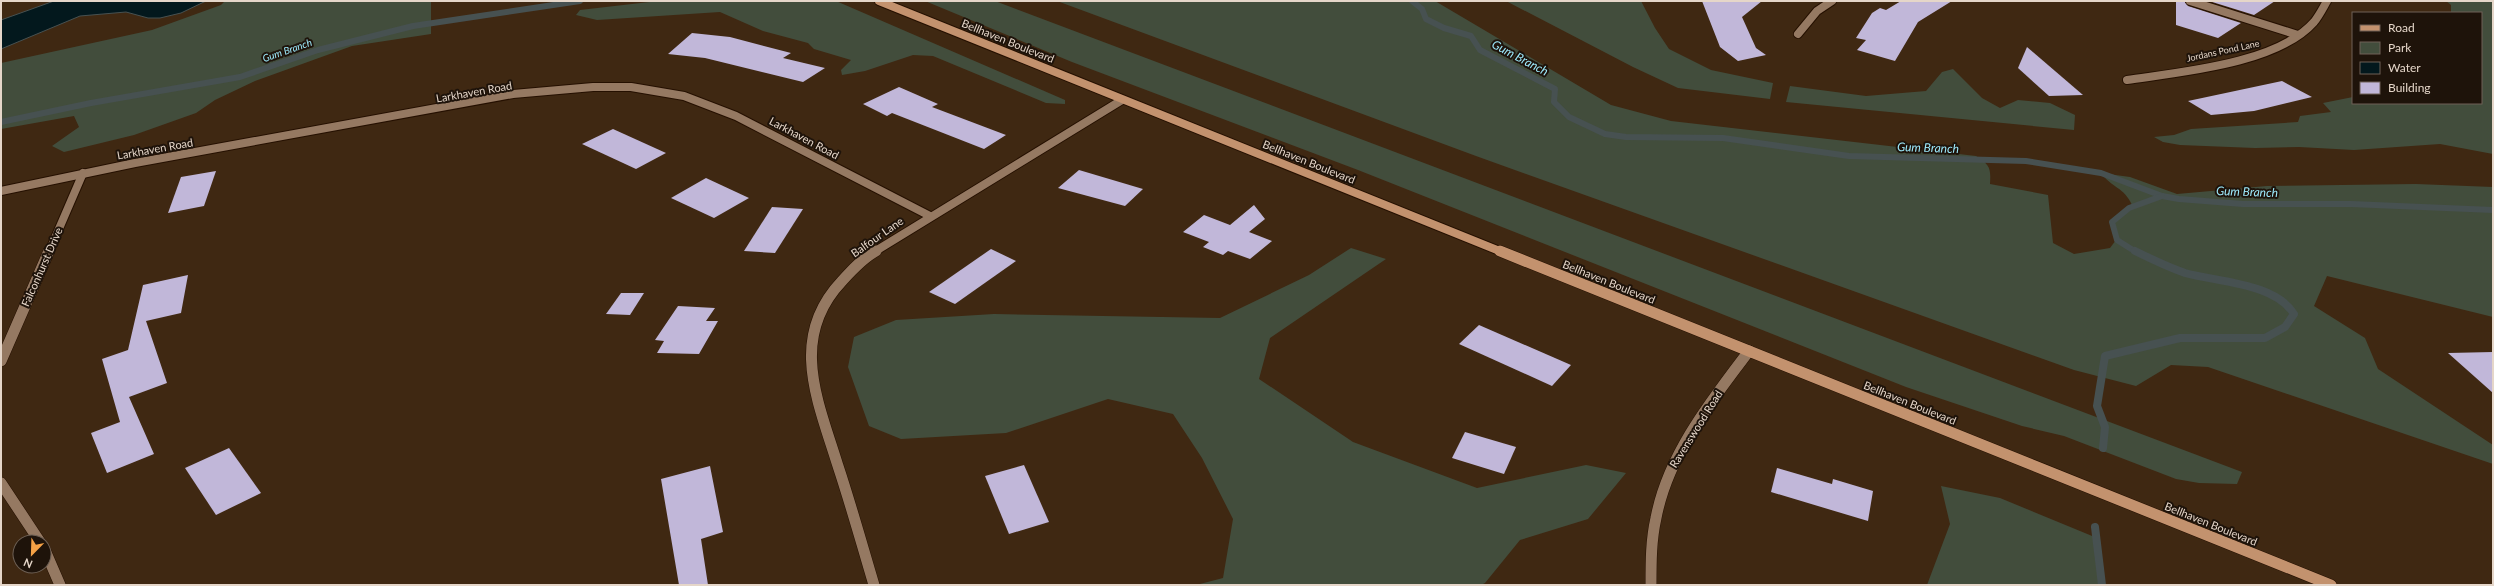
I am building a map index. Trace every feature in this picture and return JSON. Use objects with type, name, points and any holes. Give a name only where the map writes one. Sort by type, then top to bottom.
[{"type":"main road","name":"Bellhaven Boulevard","points":[[879,1],[2331,585]]},
{"type":"street","points":[[1798,34],[1817,11],[1832,1]]},
{"type":"street","points":[[2190,1],[2298,35]]},
{"type":"street","name":"Jordans Pond Lane","points":[[2127,80],[2215,64],[2268,52],[2298,35],[2319,17],[2328,1]]},
{"type":"street","name":"Larkhaven Road","points":[[1,190],[83,173],[502,98],[576,88],[625,87],[668,92],[714,107],[756,125],[930,216]]},
{"type":"street","name":"Balfour Lane","points":[[874,585],[818,395],[811,360],[811,342],[815,324],[824,305],[840,283],[872,253],[930,216],[1122,100]]},
{"type":"street","name":"Falconhurst Drive","points":[[1,361],[83,173]]},
{"type":"street","name":"Ravenswood Road","points":[[1651,585],[1650,561],[1654,522],[1664,485],[1679,452],[1707,407],[1749,351]]},
{"type":"street","points":[[1,483],[35,534]]},
{"type":"street","points":[[52,566],[60,585]]},
{"type":"green space","points":[[225,1],[431,1],[431,34],[352,46],[255,81],[215,100],[196,113],[134,135],[64,152],[52,146],[79,127],[74,116],[1,129],[1,63],[152,30],[221,5]]},
{"type":"green space","points":[[658,1],[836,1],[1065,100],[1065,104],[1046,103],[933,56],[913,55],[865,71],[842,75],[841,70],[851,60],[814,49],[808,43],[763,31],[720,12],[597,20],[576,15],[580,10]]},
{"type":"green space","points":[[925,1],[995,1],[2242,472],[2237,484],[2199,483],[2176,479],[2064,436],[2022,426],[1906,387],[1358,170],[1072,62]]},
{"type":"green space","points":[[1057,1],[1435,1],[1611,105],[1671,121],[1976,156],[1989,167],[1990,184],[2048,195],[2053,243],[2074,254],[2110,248],[2116,240],[2112,222],[2132,205],[2122,191],[2109,182],[2101,173],[2130,177],[2177,194],[2267,186],[2416,184],[2493,187],[2493,317],[2327,276],[2314,306],[2365,338],[2378,369],[2493,445],[2493,464],[2208,367],[2171,365],[2136,386],[2074,370],[1476,156]]},
{"type":"green space","points":[[1506,1],[1641,1],[1655,28],[1669,49],[1711,70],[1773,83],[1770,99],[1678,88],[1633,67]]},
{"type":"green space","points":[[2446,1],[2493,1],[2493,154],[2440,144],[2354,150],[2299,147],[2255,148],[2180,145],[2163,142],[2154,137],[2174,135],[2191,129],[2298,122],[2300,116],[2331,112],[2323,103],[2352,97],[2352,104],[2482,104],[2482,12],[2451,12],[2451,5]]},
{"type":"green space","points":[[1953,69],[1982,98],[2000,108],[2018,100],[2050,103],[2075,115],[2074,130],[1786,102],[1790,86],[1866,96],[1926,91],[1942,72]]},
{"type":"green space","points":[[1351,248],[1386,259],[1270,338],[1259,379],[1353,442],[1477,488],[1586,465],[1626,473],[1588,519],[1520,540],[1485,583],[1481,585],[1196,585],[1223,578],[1233,519],[1202,458],[1173,414],[1108,399],[1006,433],[901,439],[869,426],[848,367],[854,337],[896,320],[994,314],[1220,318],[1309,275]]},
{"type":"green space","points":[[1941,486],[2000,498],[2097,538],[2100,585],[1927,585],[1950,524]]},
{"type":"water","points":[[54,1],[206,1],[181,13],[160,18],[148,18],[126,12],[80,16],[1,49],[1,20]]},
{"type":"building","points":[[1702,1],[1762,1],[1742,17],[1756,48],[1766,55],[1738,61],[1720,47]]},
{"type":"building","points":[[1901,1],[1952,1],[1918,22],[1895,61],[1857,50],[1866,40],[1856,38],[1872,13],[1880,8],[1886,10]]},
{"type":"building","points":[[2176,1],[2184,1],[2188,6],[2241,23],[2218,38],[2176,25]]},
{"type":"building","points":[[2209,1],[2275,1],[2254,15]]},
{"type":"building","points":[[692,33],[730,37],[791,53],[783,58],[825,68],[803,82],[705,58],[668,54]]},
{"type":"building","points":[[2027,47],[2083,95],[2049,96],[2018,68]]},
{"type":"building","points":[[2282,81],[2312,97],[2254,111],[2211,115],[2188,101]]},
{"type":"building","points":[[899,87],[938,104],[932,107],[1006,135],[984,149],[892,113],[887,116],[863,104]]},
{"type":"building","points":[[613,129],[666,153],[636,169],[582,144]]},
{"type":"building","points":[[1079,170],[1143,189],[1125,206],[1058,188]]},
{"type":"building","points":[[216,171],[204,206],[168,213],[181,177]]},
{"type":"building","points":[[706,178],[749,198],[714,218],[671,198]]},
{"type":"building","points":[[1254,205],[1265,219],[1249,232],[1272,241],[1250,259],[1228,251],[1223,255],[1203,247],[1209,242],[1183,232],[1204,215],[1230,225]]},
{"type":"building","points":[[772,207],[803,209],[775,253],[744,251]]},
{"type":"building","points":[[991,249],[1016,261],[955,304],[929,292]]},
{"type":"building","points":[[188,275],[181,313],[146,321],[167,383],[129,397],[154,454],[107,473],[91,433],[120,422],[102,359],[128,350],[143,285]]},
{"type":"building","points":[[621,293],[644,293],[630,315],[606,314]]},
{"type":"building","points":[[678,306],[715,308],[706,321],[718,321],[699,354],[657,353],[664,341],[655,340]]},
{"type":"building","points":[[1479,325],[1571,365],[1552,386],[1459,344]]},
{"type":"building","points":[[2493,352],[2493,393],[2448,353]]},
{"type":"building","points":[[1465,432],[1516,447],[1504,474],[1452,458]]},
{"type":"building","points":[[229,448],[261,493],[216,515],[185,468]]},
{"type":"building","points":[[1024,465],[1049,522],[1009,534],[985,476]]},
{"type":"building","points":[[710,466],[723,532],[701,539],[708,585],[679,585],[661,479]]},
{"type":"building","points":[[1777,468],[1832,484],[1833,479],[1873,491],[1868,521],[1771,492]]},
{"type":"waterway","name":"Gum Branch","points":[[1,122],[91,103],[240,77],[318,50],[413,26],[580,1]]},
{"type":"waterway","name":"Gum Branch","points":[[1412,1],[1422,9],[1426,19],[1444,28],[1471,36],[1480,50],[1555,89],[1554,102],[1569,117],[1605,134],[1626,137],[1723,138],[1849,156],[2026,161],[2101,173],[2162,196]]},
{"type":"waterway","points":[[2136,252],[2117,240],[2112,222],[2129,208],[2162,196]]},
{"type":"waterway","name":"Gum Branch","points":[[2162,196],[2179,199],[2243,204],[2351,204],[2493,210]]},
{"type":"waterway","points":[[2103,448],[2105,427],[2097,406],[2105,356],[2180,338],[2265,338],[2285,327],[2294,314],[2285,304],[2274,296],[2260,290],[2245,285],[2185,273],[2135,251]]},
{"type":"waterway","points":[[2095,527],[2102,585]]}]
